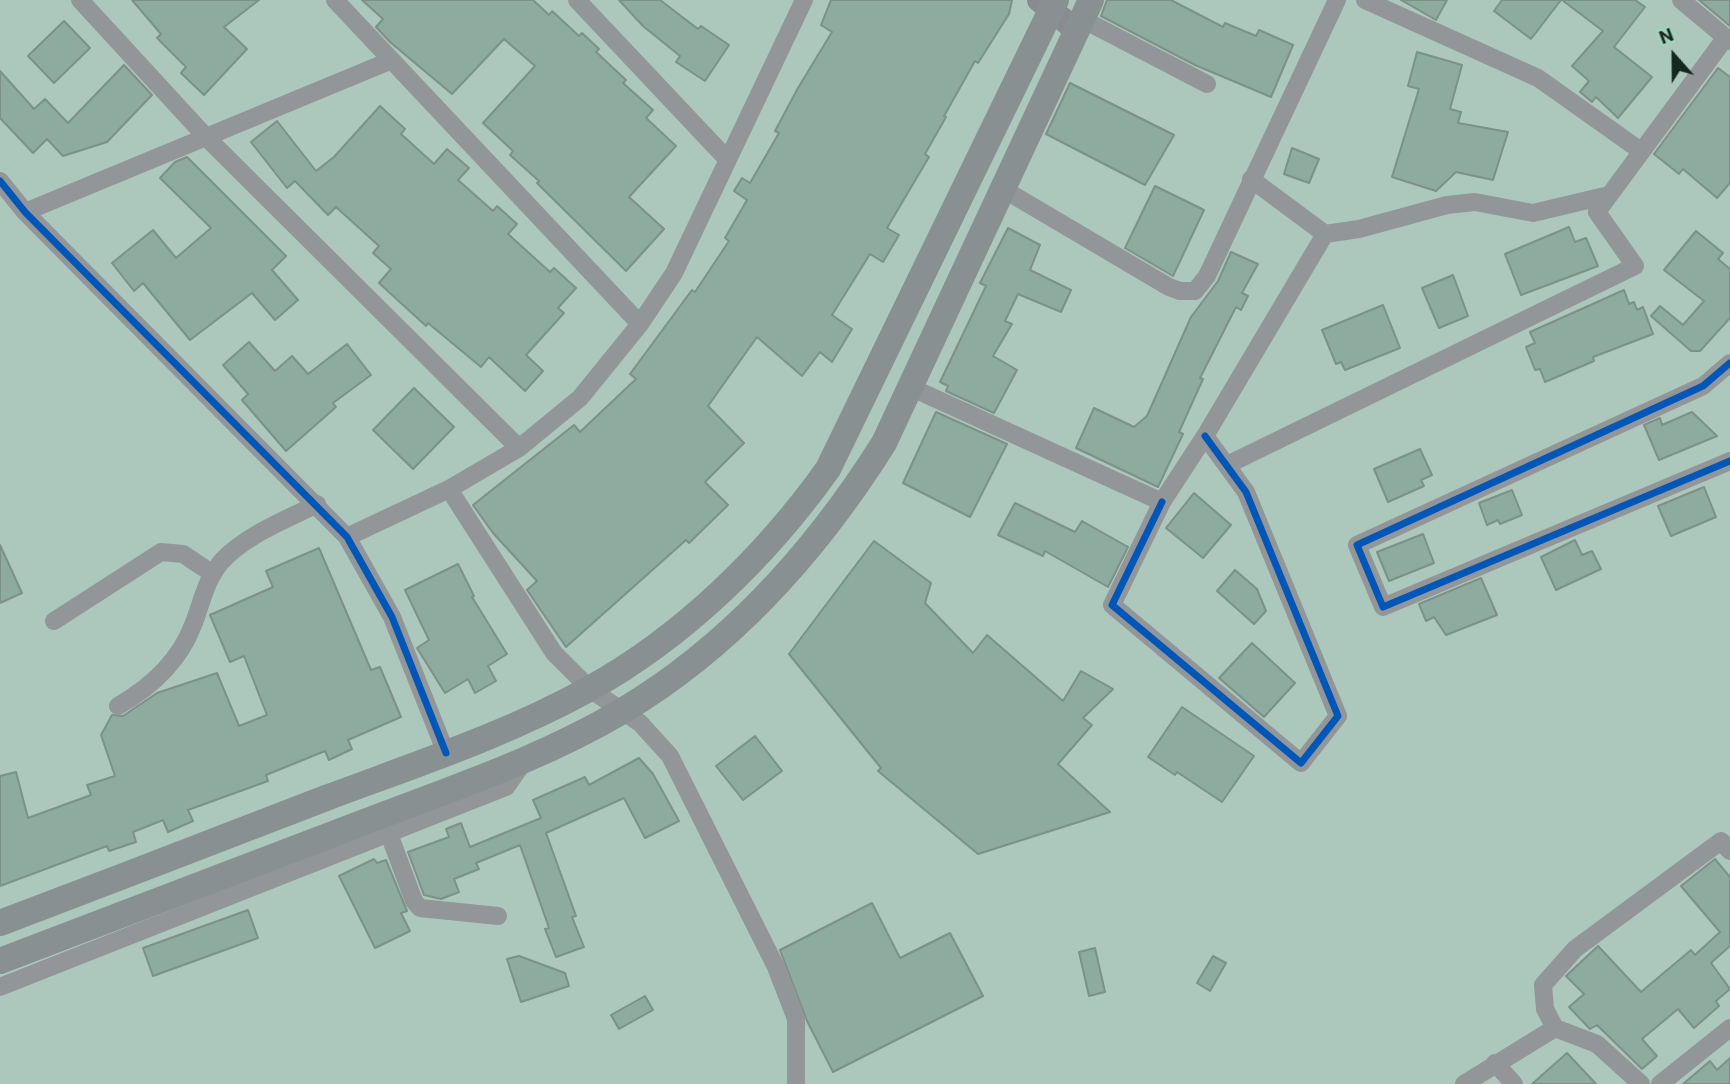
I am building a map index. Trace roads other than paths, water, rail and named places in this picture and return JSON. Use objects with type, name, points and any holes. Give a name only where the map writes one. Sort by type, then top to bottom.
[{"type":"main road","points":[[0,923],[446,752],[590,689],[635,660],[720,591],[796,514],[828,469],[1048,3]]},
{"type":"main road","points":[[0,961],[524,760],[624,710],[676,674],[724,635],[814,546],[884,443],[1084,11]]},
{"type":"street","points":[[80,0],[207,138],[519,448]]},
{"type":"street","points":[[335,0],[640,324]]},
{"type":"street","points":[[577,0],[726,158]]},
{"type":"street","points":[[347,537],[449,489],[519,448],[580,398],[640,324],[674,273],[726,158],[804,0]]},
{"type":"street","points":[[1003,189],[1180,292],[1195,290],[1207,276],[1337,0]]},
{"type":"street","points":[[1365,0],[1538,78],[1642,152]]},
{"type":"street","points":[[1227,465],[1635,266],[1597,212],[1728,39],[1681,0]]},
{"type":"street","points":[[1048,3],[1084,11],[1208,84]]},
{"type":"street","points":[[25,212],[393,60]]},
{"type":"street","points":[[1251,179],[1325,234],[1359,229],[1447,205],[1475,202],[1533,213],[1609,195]]},
{"type":"street","points":[[0,181],[7,198],[25,212],[347,537],[392,617],[446,752]]},
{"type":"street","points":[[1205,436],[1246,492],[1338,716],[1301,763],[1112,605],[1162,502],[1205,436],[1325,234]]},
{"type":"street","points":[[1730,363],[1703,386],[1357,545],[1383,607],[1730,461]]},
{"type":"street","points":[[910,387],[1162,502]]},
{"type":"street","points":[[449,489],[528,617],[554,653],[590,689],[624,710],[670,756],[776,967],[796,1018],[796,1084]]},
{"type":"street","points":[[118,706],[147,688],[171,664],[193,627],[213,574],[240,545],[317,504]]},
{"type":"street","points":[[54,621],[161,552],[183,554],[213,574]]},
{"type":"street","points":[[0,987],[506,787],[524,760]]},
{"type":"street","points":[[388,834],[414,901],[420,908],[498,916]]},
{"type":"street","points":[[1641,1084],[1597,1044],[1555,1028],[1545,1009],[1544,985],[1575,949],[1721,841],[1730,851]]},
{"type":"street","points":[[1464,1084],[1555,1028]]},
{"type":"street","points":[[1660,1084],[1730,1028]]},
{"type":"street","points":[[1495,1063],[1514,1084]]}]
